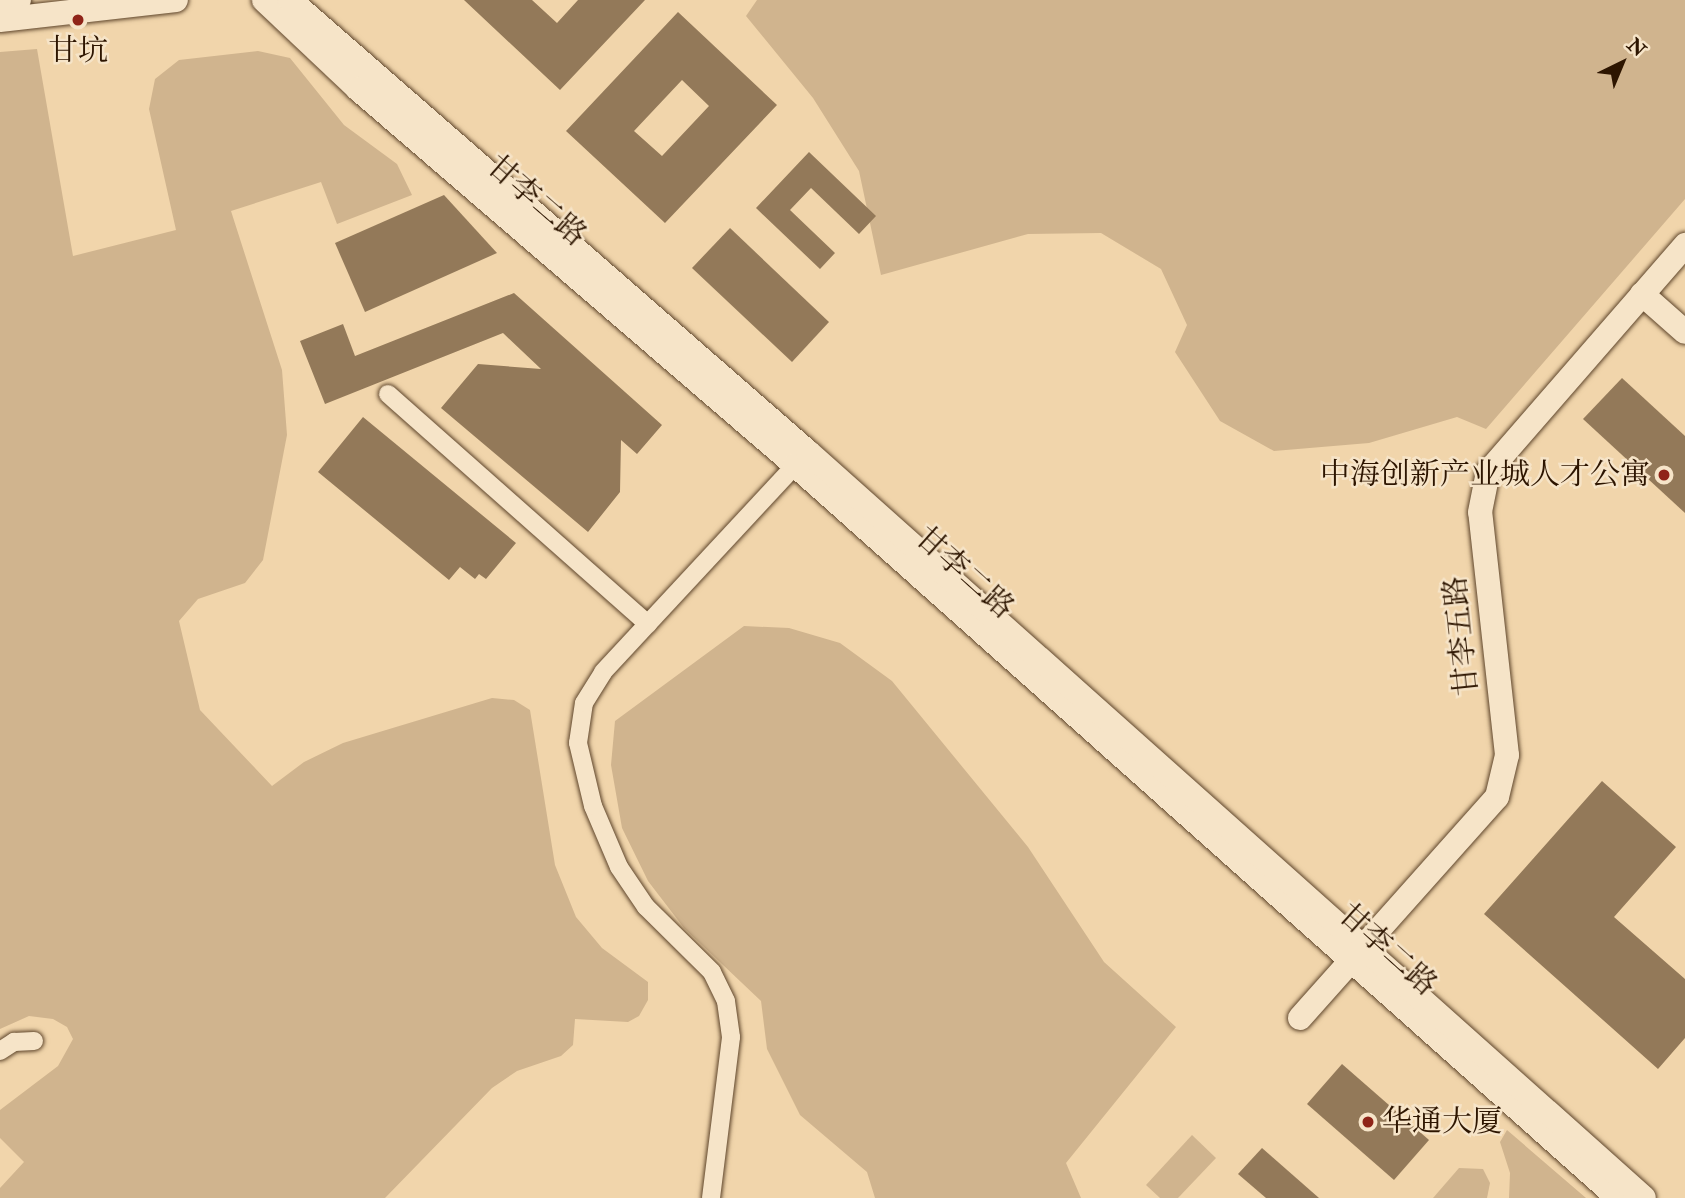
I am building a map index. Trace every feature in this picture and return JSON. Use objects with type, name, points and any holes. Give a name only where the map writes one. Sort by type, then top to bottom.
[{"type":"main road","points":[[0,2],[19,0]]},
{"type":"main road","points":[[0,20],[176,0]]},
{"type":"main road","name":"甘李二路","points":[[264,0],[358,89],[801,459]]},
{"type":"main road","name":"甘李二路","points":[[290,0],[1358,955],[1644,1198]]},
{"type":"main road","points":[[314,0],[326,32]]},
{"type":"main road","name":"甘李五路","points":[[1300,1018],[1485,816],[1505,777],[1507,755],[1480,512],[1488,472],[1685,245]]},
{"type":"main road","points":[[1642,294],[1685,332]]},
{"type":"main road","name":"甘李二路","points":[[1358,955],[1618,1198]]},
{"type":"street","points":[[388,394],[648,625]]},
{"type":"street","points":[[711,1198],[732,1037],[726,1001],[712,972],[646,907],[619,867],[593,806],[578,743],[584,703],[603,672],[801,459]]},
{"type":"street","points":[[0,1051],[14,1042],[34,1041]]},
{"type":"shaded area","points":[[757,0],[1685,0],[1685,199],[1486,429],[1457,417],[1369,443],[1274,451],[1220,421],[1175,352],[1187,325],[1161,269],[1101,233],[1028,234],[881,275],[859,171],[813,98],[746,16]]},
{"type":"shaded area","points":[[37,49],[73,256],[176,230],[149,109],[155,79],[179,60],[258,51],[290,58],[344,125],[397,164],[412,195],[337,224],[321,182],[231,211],[282,370],[287,435],[263,560],[245,583],[198,599],[179,621],[200,710],[272,786],[304,762],[343,743],[492,698],[514,700],[530,710],[555,865],[576,917],[602,948],[648,982],[648,1000],[639,1016],[628,1022],[575,1019],[573,1045],[561,1056],[517,1071],[492,1088],[385,1198],[0,1198],[0,1188],[24,1162],[0,1138],[0,1110],[58,1066],[73,1039],[67,1027],[53,1019],[29,1016],[0,1029],[0,52]]},
{"type":"shaded area","points":[[744,626],[789,628],[840,643],[892,681],[1028,847],[1104,962],[1176,1027],[1066,1163],[1081,1198],[875,1198],[867,1172],[800,1115],[767,1049],[761,1001],[684,928],[648,881],[622,828],[611,765],[615,721]]},
{"type":"shaded area","points":[[1507,1130],[1586,1198],[1509,1198],[1510,1173],[1500,1142]]},
{"type":"shaded area","points":[[1192,1135],[1216,1158],[1178,1198],[1160,1198],[1146,1185]]},
{"type":"shaded area","points":[[1459,1168],[1483,1169],[1490,1183],[1487,1198],[1433,1198]]},
{"type":"building","points":[[464,0],[532,0],[557,23],[578,0],[645,0],[560,90]]},
{"type":"building","points":[[678,12],[777,105],[665,223],[566,131]],"holes":[[[682,80],[709,106],[662,156],[634,131]]]},
{"type":"building","points":[[809,152],[876,216],[859,234],[811,188],[790,210],[835,253],[820,269],[756,208]]},
{"type":"building","points":[[444,195],[497,253],[365,312],[335,243]]},
{"type":"building","points":[[730,228],[829,322],[792,362],[692,268]]},
{"type":"building","points":[[514,293],[662,425],[637,454],[621,440],[620,492],[588,532],[441,408],[478,364],[541,369],[503,333],[325,404],[300,341],[343,324],[355,356]]},
{"type":"building","name":"中海创新产业城人才公寓","points":[[1622,378],[1685,436],[1685,513],[1583,419]]},
{"type":"building","points":[[363,417],[516,543],[486,579],[479,574],[475,579],[460,567],[449,580],[318,472]]},
{"type":"building","points":[[1602,781],[1676,847],[1614,917],[1685,979],[1685,1038],[1658,1069],[1484,914]]},
{"type":"building","name":"华通大厦","points":[[1342,1064],[1429,1140],[1394,1180],[1307,1104]]},
{"type":"building","points":[[1262,1148],[1319,1198],[1266,1198],[1238,1174]]},
{"type":"place","name":"甘坑","points":[[78,20]]},
{"type":"place","name":"中海创新产业城人才公寓","points":[[1664,475]]},
{"type":"place","name":"华通大厦","points":[[1368,1122]]}]
